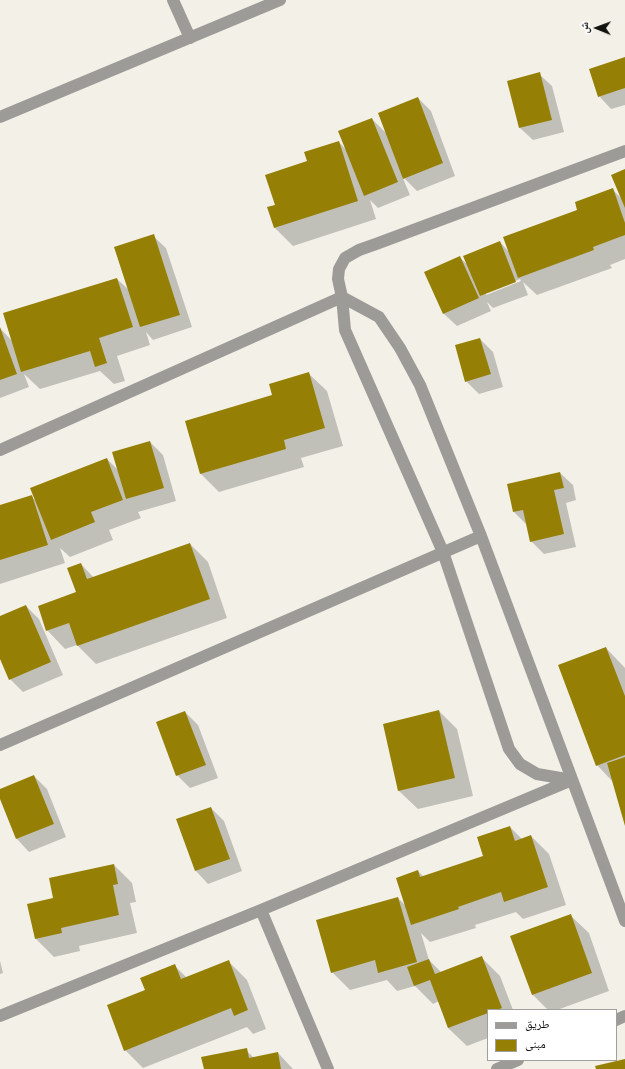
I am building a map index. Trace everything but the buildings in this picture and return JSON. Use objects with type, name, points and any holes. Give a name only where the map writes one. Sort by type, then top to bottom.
[{"type":"street","points":[[173,0],[190,38]]},
{"type":"street","points":[[0,117],[280,0]]},
{"type":"street","points":[[572,780],[537,774],[520,764],[509,749],[443,552],[345,330],[342,297],[338,279],[339,269],[346,258],[359,250],[625,150]]},
{"type":"street","points":[[0,450],[342,297]]},
{"type":"street","points":[[342,297],[379,317],[400,348],[420,385],[481,536],[625,921]]},
{"type":"street","points":[[0,745],[481,536]]},
{"type":"street","points":[[0,1016],[262,910],[572,780]]},
{"type":"street","points":[[262,910],[328,1069]]},
{"type":"street","points":[[496,1069],[516,1061]]}]
